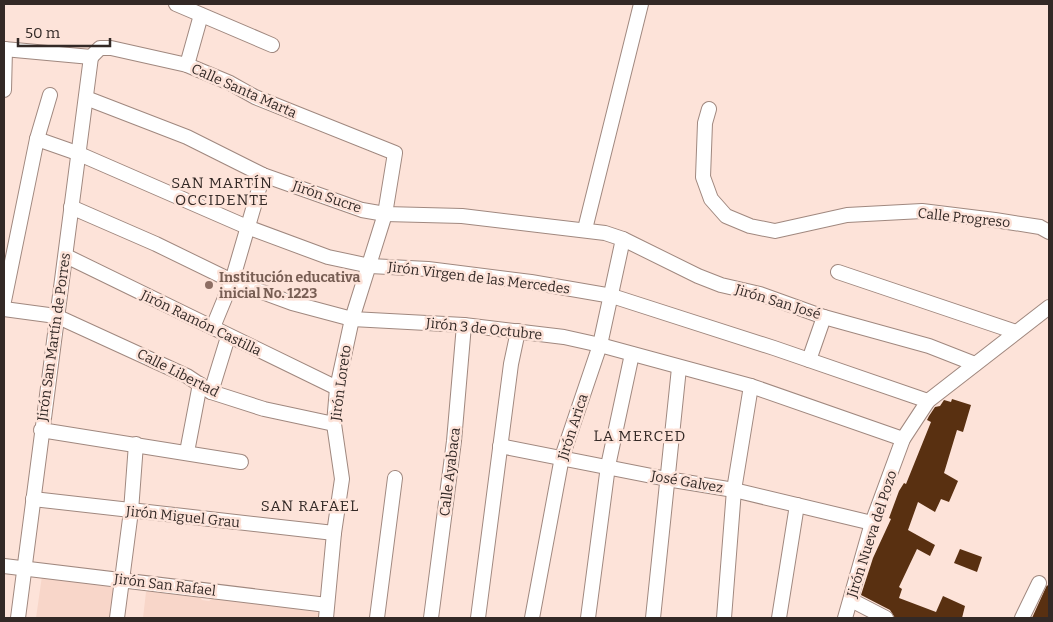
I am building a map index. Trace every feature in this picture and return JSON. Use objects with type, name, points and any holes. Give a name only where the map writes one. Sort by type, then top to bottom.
[{"type":"street","points":[[176,4],[272,45]]},
{"type":"street","points":[[585,229],[641,4]]},
{"type":"street","points":[[187,66],[201,16]]},
{"type":"street","name":"Calle Santa Marta","points":[[90,57],[100,48],[111,48],[187,66],[230,83],[255,98],[395,153]]},
{"type":"street","points":[[4,90],[4,49],[90,57]]},
{"type":"street","name":"Jirón San Martín de Porres","points":[[18,618],[56,316],[66,256],[90,57]]},
{"type":"street","points":[[4,301],[37,139],[50,95]]},
{"type":"street","name":"Jirón Sucre","points":[[86,98],[187,138],[263,175],[346,205],[385,214],[462,216],[585,229]]},
{"type":"street","name":"Calle Progreso","points":[[709,109],[705,123],[703,177],[711,199],[726,216],[750,226],[775,231],[847,215],[922,212],[1004,222],[1040,228],[1049,232]]},
{"type":"street","name":"Jirón Virgen de las Mercedes","points":[[37,139],[77,153],[247,227],[328,257],[370,266],[480,275],[612,296],[809,360],[928,402]]},
{"type":"street","name":"Jirón Loreto","points":[[326,612],[342,479],[334,424],[337,388],[352,318],[385,214],[395,153]]},
{"type":"street","points":[[213,328],[232,281],[263,175]]},
{"type":"street","name":"Jirón 3 de Octubre","points":[[71,208],[156,244],[232,281],[292,302],[352,318],[464,325],[518,331],[600,345],[751,386],[904,439]]},
{"type":"street","name":"Jirón San José","points":[[585,229],[623,239],[706,279],[929,346],[975,364]]},
{"type":"street","name":"Jirón Arica","points":[[532,618],[562,457],[600,345],[623,239]]},
{"type":"street","name":"Jirón Ramón Castilla","points":[[66,256],[228,337],[337,388]]},
{"type":"street","points":[[838,272],[1016,332]]},
{"type":"street","name":"Jirón Nueva del Pozo","points":[[845,618],[872,523],[904,439],[928,402],[1049,307]]},
{"type":"street","name":"Calle Libertad","points":[[4,309],[56,316],[123,345],[187,376],[206,388],[264,409],[334,424]]},
{"type":"street","points":[[809,360],[824,316]]},
{"type":"street","name":"Calle Ayabaca","points":[[431,618],[454,441],[464,325]]},
{"type":"street","points":[[478,618],[511,364],[518,331]]},
{"type":"street","points":[[187,452],[206,388],[228,337]]},
{"type":"street","points":[[588,618],[608,466],[632,354]]},
{"type":"street","points":[[653,618],[679,368]]},
{"type":"street","points":[[724,618],[734,490],[751,386]]},
{"type":"street","points":[[41,430],[242,462]]},
{"type":"street","points":[[117,618],[131,511],[136,444]]},
{"type":"street","name":"José Galvez","points":[[500,446],[667,479],[734,490],[872,523]]},
{"type":"street","points":[[377,618],[395,478]]},
{"type":"street","name":"Jirón Miguel Grau","points":[[33,499],[334,533]]},
{"type":"street","points":[[780,618],[797,505]]},
{"type":"street","name":"Jirón San Rafael","points":[[4,566],[122,580],[326,612]]},
{"type":"street","points":[[1022,618],[1038,583]]},
{"type":"street","points":[[851,600],[886,618]]},
{"type":"shaded area","points":[[42,576],[119,584],[114,618],[36,618]]},
{"type":"shaded area","points":[[151,588],[197,593],[202,600],[209,601],[217,596],[326,614],[328,618],[143,618],[146,592]]},
{"type":"building","points":[[952,399],[971,405],[963,432],[957,430],[944,473],[958,481],[949,502],[941,499],[935,512],[918,502],[908,530],[935,545],[930,556],[917,549],[899,587],[902,589],[899,598],[936,612],[943,596],[965,606],[962,618],[895,618],[890,610],[861,595],[873,558],[891,519],[889,518],[899,491],[904,483],[906,484],[931,422],[927,420],[935,407],[940,406],[944,400],[951,402]]},
{"type":"building","points":[[960,549],[982,557],[977,572],[954,563]]},
{"type":"building","points":[[1047,585],[1049,587],[1049,618],[1032,618]]},
{"type":"place","name":"Institución educativa inicial No. 1223","points":[[209,285]]},
{"type":"district","name":"SAN MARTÍN OCCIDENTE","points":[[222,192]]},
{"type":"district","name":"LA MERCED","points":[[640,436]]},
{"type":"district","name":"SAN RAFAEL","points":[[310,506]]}]
